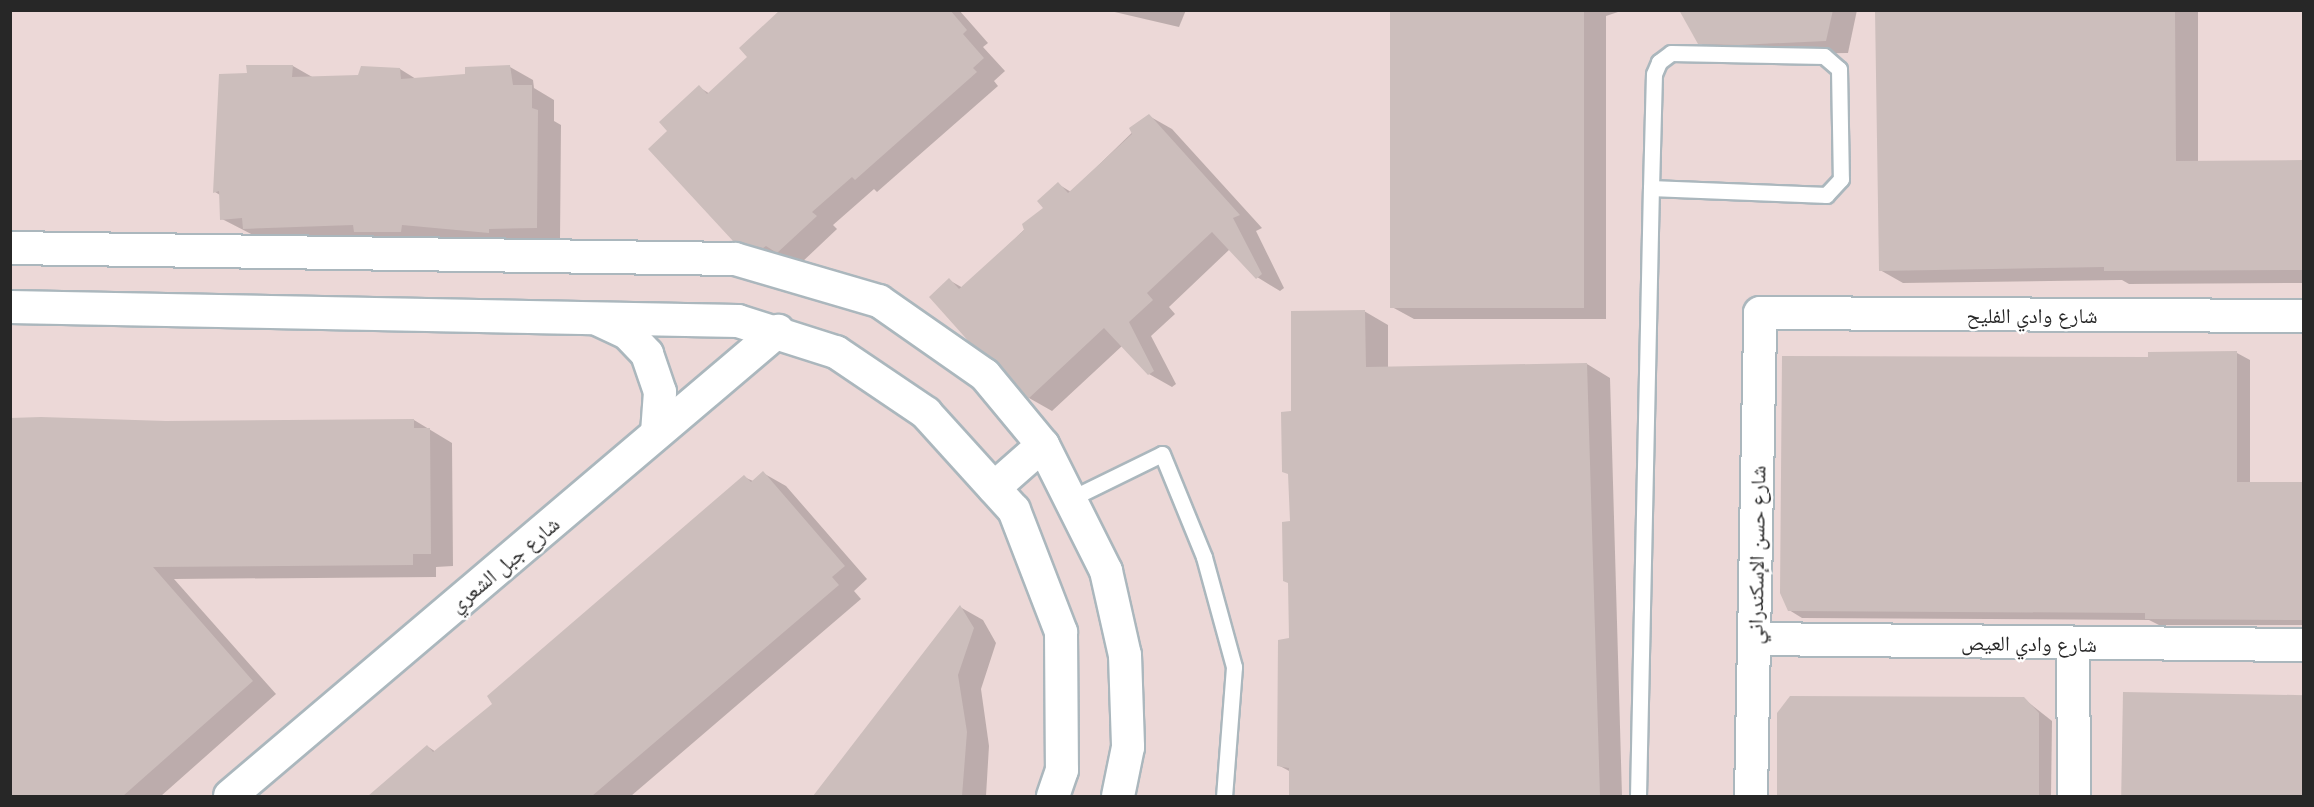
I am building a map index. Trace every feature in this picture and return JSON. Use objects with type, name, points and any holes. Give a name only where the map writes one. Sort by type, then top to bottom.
[{"type":"street","points":[[10,248],[735,259],[879,301],[985,375],[1043,445],[1106,571],[1125,655],[1128,747],[1118,796]]},
{"type":"street","points":[[10,307],[738,321],[836,352],[926,413],[1014,510],[1061,632],[1062,770],[1053,796]]},
{"type":"street","name":"شارع وادي الفليح","points":[[1760,313],[2304,316]]},
{"type":"street","name":"شارع حسن الإسكندراني","points":[[1751,796],[1760,313]]},
{"type":"street","points":[[593,318],[627,333],[647,354],[660,392],[657,433]]},
{"type":"street","name":"شارع جبل الشعري","points":[[230,796],[778,332]]},
{"type":"street","points":[[994,488],[1043,445]]},
{"type":"street","name":"شارع وادي العيص","points":[[1754,639],[2304,645]]},
{"type":"street","points":[[2073,644],[2074,796]]},
{"type":"lane","points":[[1638,796],[1651,188],[1654,74],[1659,62],[1671,53],[1824,56],[1839,69],[1841,178],[1826,195],[1651,188]]},
{"type":"lane","points":[[1070,499],[1162,454],[1204,556],[1234,667],[1224,796]]},
{"type":"building","points":[[780,10],[950,10],[967,30],[963,34],[984,58],[973,68],[977,72],[855,180],[852,177],[812,212],[817,216],[777,253],[766,246],[763,248],[733,241],[648,149],[667,131],[659,122],[699,85],[707,94],[747,57],[739,48]]},
{"type":"building","points":[[1390,10],[1584,10],[1584,308],[1390,308]]},
{"type":"building","points":[[1679,10],[1833,10],[1826,41],[1739,45],[1698,44]]},
{"type":"building","points":[[1875,10],[2175,10],[2176,161],[2304,160],[2304,270],[2104,271],[2104,267],[1879,271]]},
{"type":"building","points":[[246,65],[293,65],[292,77],[358,75],[361,66],[400,68],[401,79],[465,74],[465,67],[510,65],[513,85],[532,85],[532,108],[538,110],[537,228],[489,229],[489,233],[402,225],[401,232],[354,232],[353,225],[243,229],[242,218],[220,220],[219,191],[213,193],[219,74],[247,73]]},
{"type":"building","points":[[1149,114],[1240,215],[1233,218],[1262,274],[1256,279],[1212,232],[1147,293],[1153,300],[1129,322],[1154,371],[1148,375],[1104,328],[1028,399],[999,364],[971,344],[929,297],[949,278],[959,289],[1024,230],[1022,224],[1043,208],[1037,201],[1058,182],[1068,193],[1132,134],[1129,128]]},
{"type":"building","points":[[1365,310],[1366,367],[1587,363],[1600,796],[1289,796],[1289,768],[1277,766],[1278,640],[1289,638],[1288,583],[1283,581],[1282,522],[1290,521],[1288,474],[1282,472],[1281,412],[1291,411],[1291,311]]},
{"type":"building","points":[[2237,351],[2237,482],[2304,482],[2304,620],[2145,619],[2145,613],[1788,611],[1780,593],[1782,356],[2148,357],[2148,352]]},
{"type":"building","points":[[10,418],[166,421],[414,419],[414,428],[430,428],[431,554],[413,554],[413,565],[153,567],[253,681],[123,796],[10,796]]},
{"type":"building","points":[[763,471],[845,566],[832,577],[839,585],[592,796],[368,796],[427,745],[433,752],[492,704],[487,696],[744,475],[751,482]]},
{"type":"building","points":[[960,605],[974,628],[958,675],[967,732],[962,796],[813,796]]},
{"type":"building","points":[[2123,692],[2304,695],[2302,796],[2121,796]]},
{"type":"building","points":[[1790,696],[2024,697],[2039,713],[2039,796],[1777,796],[1777,713]]}]
